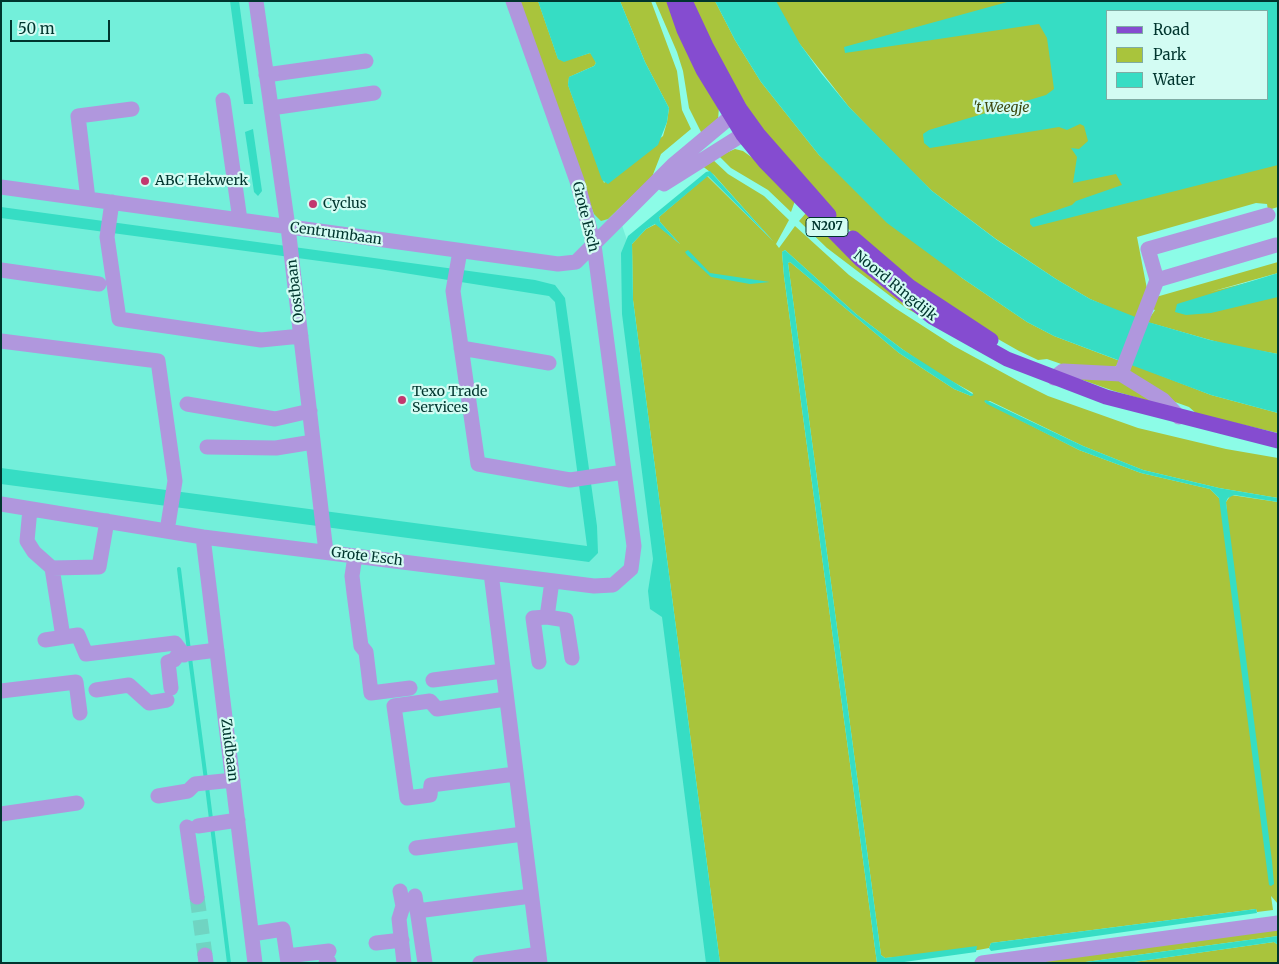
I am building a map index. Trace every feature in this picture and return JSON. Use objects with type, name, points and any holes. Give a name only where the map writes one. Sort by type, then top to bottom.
[{"type":"main road","name":"Noord Ringdijk","points":[[674,1],[684,30],[704,70],[748,131],[863,248],[909,286],[960,322],[1054,378],[1106,397],[1278,441]]},
{"type":"main road","name":"Noord Ringdijk","points":[[685,1],[735,112]]},
{"type":"street","name":"Oostbaan","points":[[256,1],[289,235],[326,552]]},
{"type":"street","name":"Grote Esch","points":[[1,504],[203,537],[594,586],[614,585],[631,569],[634,546],[594,245],[577,181],[513,1]]},
{"type":"street","points":[[266,75],[366,61]]},
{"type":"street","points":[[271,108],[374,93]]},
{"type":"street","points":[[223,100],[240,220]]},
{"type":"street","points":[[88,199],[78,116],[132,109]]},
{"type":"street","name":"Centrumbaan","points":[[1,186],[240,220],[289,235],[459,258],[558,264],[576,262],[646,195],[673,165],[735,112]]},
{"type":"street","name":"Centrumbaan","points":[[646,195],[748,131]]},
{"type":"street","points":[[112,202],[108,237],[119,319],[261,340],[301,336]]},
{"type":"street","points":[[1123,369],[1157,280],[1148,249],[1268,215]]},
{"type":"street","points":[[1157,280],[1276,245]]},
{"type":"street","points":[[459,258],[453,290],[478,464],[577,479],[624,472]]},
{"type":"street","points":[[1,270],[99,284]]},
{"type":"street","points":[[1,341],[158,361],[175,481],[167,531]]},
{"type":"street","points":[[461,348],[549,363]]},
{"type":"street","points":[[1054,378],[1063,371],[1123,369],[1163,400],[1179,417]]},
{"type":"street","points":[[187,404],[275,419],[310,411]]},
{"type":"street","points":[[207,447],[276,448],[313,442]]},
{"type":"street","points":[[30,509],[27,540],[34,552],[52,568],[63,637]]},
{"type":"street","points":[[52,568],[99,567],[107,521]]},
{"type":"street","name":"Zuidbaan","points":[[203,537],[255,963]]},
{"type":"street","points":[[355,556],[352,576],[361,646],[366,652],[371,693],[410,688]]},
{"type":"street","points":[[480,963],[539,959],[491,573]]},
{"type":"street","points":[[547,616],[552,581]]},
{"type":"street","points":[[539,662],[533,618],[547,616],[566,620],[572,658]]},
{"type":"street","points":[[45,640],[78,635],[86,654],[175,643],[190,654]]},
{"type":"street","points":[[96,690],[129,685],[149,703],[169,694],[168,662],[174,660],[178,655],[217,650]]},
{"type":"street","points":[[433,680],[503,671]]},
{"type":"street","points":[[1,692],[76,682],[80,713]]},
{"type":"street","points":[[506,699],[437,708],[430,701],[394,706],[407,798],[430,795],[431,785],[515,774]]},
{"type":"street","points":[[158,796],[188,791],[195,784],[233,780]]},
{"type":"street","points":[[1,814],[77,803]]},
{"type":"street","points":[[197,897],[192,826],[238,820]]},
{"type":"street","points":[[416,848],[523,834]]},
{"type":"street","points":[[400,891],[403,906],[399,919],[404,963]]},
{"type":"street","points":[[415,896],[425,963]]},
{"type":"street","points":[[417,912],[531,896]]},
{"type":"street","points":[[982,963],[1278,923]]},
{"type":"street","points":[[252,934],[283,929],[287,960],[328,959]]},
{"type":"street","points":[[376,944],[402,940]]},
{"type":"shaded area","points":[[1,1],[554,1],[605,175],[627,240],[626,304],[713,963],[1,963]]},
{"type":"green space","points":[[518,1],[538,1],[558,59],[564,61],[590,53],[593,55],[596,63],[594,66],[569,77],[568,85],[604,183],[663,136],[667,122],[669,108],[645,62],[620,1],[651,1],[677,71],[682,110],[691,129],[661,154],[652,177],[608,219],[601,221],[594,214]]},
{"type":"green space","points":[[655,1],[670,1],[719,107],[718,120],[702,134],[689,108],[683,71],[677,52]]},
{"type":"green space","points":[[688,1],[715,1],[735,40],[761,82],[819,155],[962,278],[1027,322],[1054,336],[1120,361],[1119,364],[1111,369],[1067,366],[1047,359],[1038,360],[1019,351],[961,318],[861,241],[833,214],[760,132]]},
{"type":"green space","name":"'t Weegje","points":[[774,1],[1278,1],[1278,207],[1268,210],[1267,204],[1256,203],[1137,237],[1147,289],[1136,318],[1090,299],[996,239],[932,191],[849,107],[792,34]]},
{"type":"green space","points":[[735,149],[743,151],[754,159],[795,201],[791,212],[768,190],[731,168],[719,156]]},
{"type":"green space","points":[[711,158],[728,174],[764,196],[789,220],[776,244],[779,248],[795,226],[849,275],[895,308],[954,346],[1020,382],[1048,396],[1138,428],[1226,449],[1278,458],[1278,498],[1219,488],[1143,470],[1083,446],[990,401],[985,402],[1079,450],[1141,473],[1210,489],[1219,498],[1227,515],[1226,502],[1231,495],[1278,502],[1278,904],[1271,896],[1273,910],[1257,912],[1256,909],[991,943],[989,948],[978,950],[885,958],[881,955],[788,263],[790,262],[899,353],[954,389],[971,396],[973,393],[937,373],[902,349],[856,314],[785,250],[782,252],[784,276],[877,963],[720,963],[633,300],[632,244],[646,229],[656,224],[680,244],[660,222],[659,217],[707,176],[773,241],[714,175],[701,165]]},
{"type":"green space","points":[[806,213],[949,332],[906,308],[827,248],[799,221]]},
{"type":"green space","points":[[1278,262],[1278,273],[1210,292],[1278,275],[1278,354],[1228,345],[1147,322],[1155,310],[1152,309],[1156,297]]},
{"type":"green space","points":[[1131,364],[1211,395],[1278,413],[1278,433],[1197,414],[1189,407],[1175,402],[1129,372]]},
{"type":"green space","points":[[1074,377],[1120,380],[1160,404],[1114,391]]},
{"type":"green space","points":[[1278,928],[1278,936],[1078,963],[1015,963]]},
{"type":"green space","points":[[1274,942],[1278,945],[1278,963],[1127,963]]},
{"type":"water","points":[[230,1],[239,1],[253,104],[244,104]]},
{"type":"water","points":[[538,1],[620,1],[645,62],[669,108],[667,122],[658,145],[608,184],[602,180],[568,85],[569,77],[594,66],[596,63],[590,53],[564,62],[558,59]]},
{"type":"water","points":[[715,1],[776,1],[800,44],[821,73],[849,107],[932,191],[997,240],[1056,279],[1090,299],[1148,322],[1210,340],[1278,354],[1278,413],[1211,395],[1054,336],[1027,322],[962,278],[887,223],[819,155],[761,82],[735,40]]},
{"type":"water","name":"'t Weegje","points":[[1011,1],[1278,1],[1278,165],[1033,227],[1030,224],[1030,219],[1122,185],[1116,174],[1073,183],[1077,157],[1071,148],[1079,149],[1088,141],[1084,126],[1080,124],[1067,130],[1059,127],[930,148],[924,143],[923,134],[929,130],[1046,95],[1054,89],[1047,38],[1039,24],[845,53],[844,47]]},
{"type":"water","points":[[253,129],[262,191],[258,196],[254,192],[245,132]]},
{"type":"water","points":[[710,171],[773,241],[708,176],[659,217],[660,222],[680,244],[655,224],[646,229],[632,244],[633,300],[720,963],[706,963],[662,617],[650,609],[648,591],[653,559],[622,314],[621,253],[628,236],[706,172]]},
{"type":"water","points":[[1,207],[535,280],[555,285],[565,298],[597,526],[598,553],[589,562],[1,484],[1,468],[587,546],[555,302],[549,296],[379,269],[1,218]]},
{"type":"water","points":[[688,250],[710,273],[770,282],[750,284],[711,277],[687,255],[685,252]]},
{"type":"water","points":[[785,250],[856,314],[902,349],[974,395],[971,396],[954,389],[899,353],[790,262],[788,263],[881,955],[885,958],[977,946],[976,952],[897,963],[877,963],[784,276],[782,252]]},
{"type":"water","points":[[1278,273],[1278,297],[1211,313],[1186,315],[1175,312],[1177,304]]},
{"type":"water","points":[[986,400],[1083,446],[1143,470],[1219,488],[1278,498],[1278,502],[1234,495],[1228,498],[1226,502],[1272,861],[1274,884],[1271,886],[1269,885],[1219,498],[1210,489],[1141,473],[1079,450],[987,404],[984,401]]},
{"type":"water","points":[[1256,909],[1257,913],[991,951],[989,948],[991,943]]},
{"type":"water","points":[[1278,936],[1278,945],[1274,942],[1127,963],[1078,963]]},
{"type":"waterway","points":[[179,569],[189,651]]},
{"type":"waterway","points":[[190,658],[206,780]]},
{"type":"waterway","points":[[207,787],[211,819]]},
{"type":"waterway","points":[[212,826],[229,963]]},
{"type":"tunnel","points":[[197,897],[205,955]]},
{"type":"place","name":"ABC Hekwerk","points":[[145,181]]},
{"type":"place","name":"Cyclus","points":[[313,204]]},
{"type":"place","name":"Texo Trade Services","points":[[402,400]]}]
